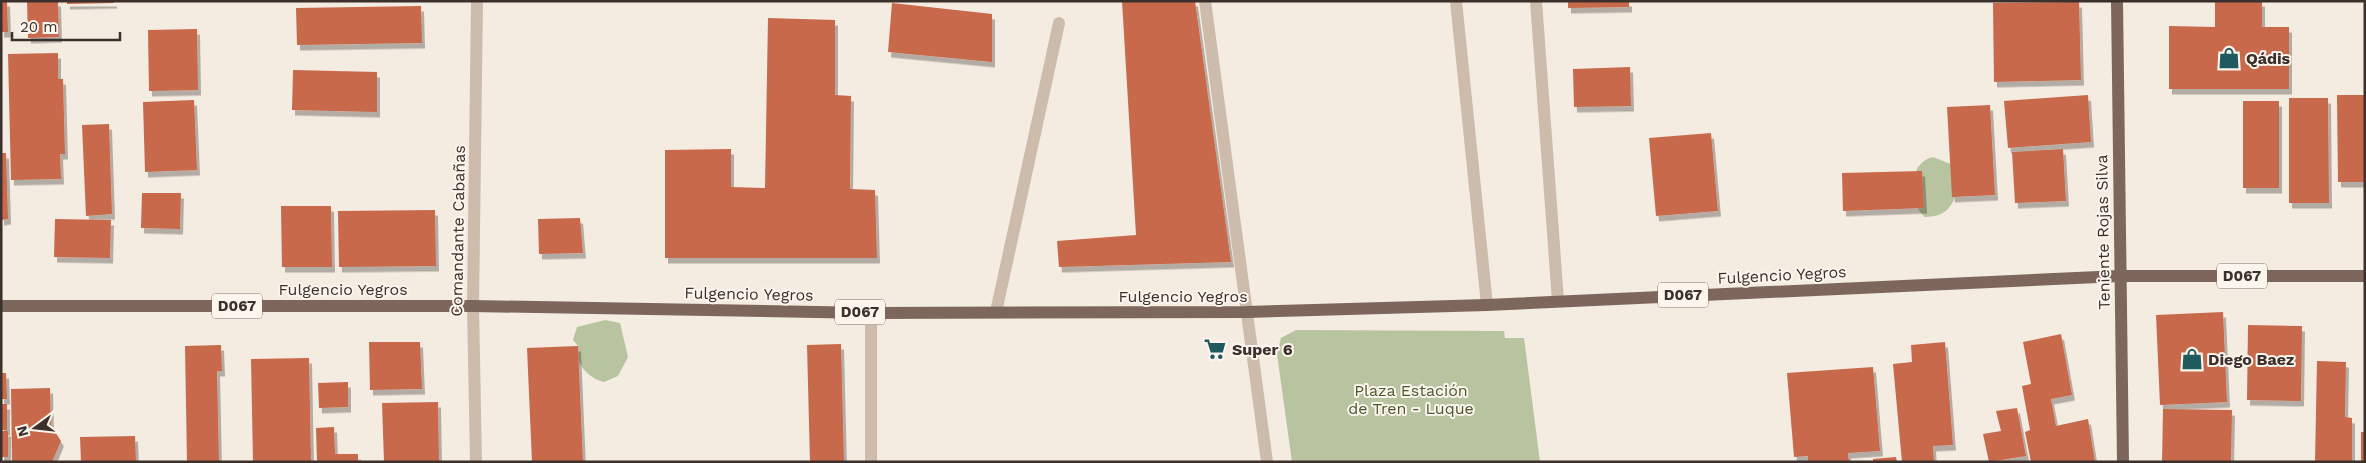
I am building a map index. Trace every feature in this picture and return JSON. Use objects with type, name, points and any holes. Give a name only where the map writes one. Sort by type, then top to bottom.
[{"type":"main road","name":"Teniente Rojas Silva","points":[[2117,1],[2123,462]]},
{"type":"main road","name":"Fulgencio Yegros","points":[[1,306],[473,306],[871,313],[1246,312],[1486,305],[2120,276],[2365,276]]},
{"type":"street","name":"Comandante Cabañas","points":[[476,462],[473,306],[477,1]]},
{"type":"street","points":[[1205,1],[1267,462]]},
{"type":"street","points":[[1456,1],[1486,305]]},
{"type":"street","points":[[1536,1],[1558,301]]},
{"type":"street","points":[[996,312],[1059,23]]},
{"type":"street","points":[[871,313],[871,462]]},
{"type":"green space","points":[[1933,157],[1953,165],[1959,190],[1947,210],[1938,215],[1925,217],[1919,211],[1915,202],[1913,184],[1919,167],[1925,160]]},
{"type":"green space","points":[[605,320],[620,323],[628,357],[618,376],[604,382],[588,374],[580,364],[577,352],[578,346],[573,340],[577,327]]},
{"type":"green space","name":"Plaza Estación de Tren - Luque","points":[[1296,330],[1504,331],[1505,338],[1524,338],[1540,462],[1292,462],[1277,354],[1281,338]]},
{"type":"building","points":[[1,1],[7,1],[8,32],[1,32]]},
{"type":"building","points":[[27,1],[58,1],[59,37],[28,38]]},
{"type":"building","points":[[67,1],[114,1],[114,3],[67,4]]},
{"type":"building","points":[[1122,1],[1195,1],[1231,262],[1059,267],[1057,241],[1136,235]]},
{"type":"building","points":[[1568,1],[1629,1],[1629,7],[1568,8]]},
{"type":"building","name":"Qádis","points":[[2215,1],[2262,1],[2262,27],[2289,27],[2289,89],[2169,89],[2169,26],[2215,27]]},
{"type":"building","points":[[2079,2],[2081,80],[1994,82],[1993,3]]},
{"type":"building","points":[[892,3],[992,14],[992,62],[888,52]]},
{"type":"building","points":[[421,6],[422,43],[297,45],[296,8]]},
{"type":"building","points":[[768,18],[835,20],[835,95],[851,96],[850,189],[875,190],[877,258],[665,258],[665,150],[731,149],[731,187],[765,188]]},
{"type":"building","points":[[197,29],[198,90],[149,91],[148,30]]},
{"type":"building","points":[[58,53],[58,79],[63,79],[65,154],[60,154],[61,179],[11,180],[8,54]]},
{"type":"building","points":[[1630,67],[1631,106],[1574,107],[1573,69]]},
{"type":"building","points":[[293,70],[377,72],[377,112],[292,110]]},
{"type":"building","points":[[2088,95],[2091,142],[2008,148],[2004,101]]},
{"type":"building","points":[[2337,95],[2365,95],[2365,182],[2338,182]]},
{"type":"building","points":[[2289,98],[2328,98],[2329,203],[2289,203]]},
{"type":"building","points":[[194,100],[197,170],[145,172],[143,102]]},
{"type":"building","points":[[2243,101],[2279,101],[2279,188],[2243,188]]},
{"type":"building","points":[[1990,105],[1995,195],[1952,197],[1947,107]]},
{"type":"building","points":[[109,124],[112,214],[86,216],[82,125]]},
{"type":"building","points":[[1711,133],[1718,211],[1656,216],[1649,138]]},
{"type":"building","points":[[2063,149],[2066,201],[2015,203],[2012,152]]},
{"type":"building","points":[[1,153],[6,153],[8,219],[1,220]]},
{"type":"building","points":[[1922,171],[1924,208],[1843,211],[1842,173]]},
{"type":"building","points":[[142,193],[181,193],[180,229],[141,228]]},
{"type":"building","points":[[281,206],[331,206],[332,267],[282,267]]},
{"type":"building","points":[[435,210],[436,266],[339,267],[338,211]]},
{"type":"building","points":[[580,218],[583,253],[539,254],[538,219]]},
{"type":"building","points":[[55,219],[111,220],[110,258],[54,257]]},
{"type":"building","name":"Diego Baez","points":[[2223,312],[2227,402],[2160,405],[2156,315]]},
{"type":"building","points":[[2248,325],[2302,326],[2301,401],[2247,400]]},
{"type":"building","points":[[2061,334],[2072,395],[2051,399],[2056,426],[2088,419],[2095,462],[2031,462],[2025,432],[2030,430],[2022,386],[2031,384],[2023,342]]},
{"type":"building","points":[[369,342],[420,342],[422,389],[370,390]]},
{"type":"building","points":[[1945,342],[1953,445],[1933,446],[1934,462],[1902,462],[1893,364],[1912,362],[1911,345]]},
{"type":"building","points":[[841,344],[844,462],[810,462],[807,345]]},
{"type":"building","points":[[221,345],[222,371],[217,371],[219,462],[187,462],[185,346]]},
{"type":"building","points":[[578,346],[583,462],[532,462],[527,348]]},
{"type":"building","points":[[309,358],[311,462],[253,462],[251,359]]},
{"type":"building","points":[[2317,361],[2346,362],[2345,417],[2352,418],[2352,462],[2315,462]]},
{"type":"building","points":[[1873,367],[1880,451],[1848,453],[1849,462],[1808,462],[1808,456],[1794,457],[1787,373]]},
{"type":"building","points":[[1,373],[6,373],[7,399],[1,399]]},
{"type":"building","points":[[348,382],[348,407],[319,408],[318,383]]},
{"type":"building","points":[[50,388],[51,426],[61,441],[52,462],[12,462],[11,389]]},
{"type":"building","points":[[438,402],[439,462],[384,462],[382,403]]},
{"type":"building","points":[[1,404],[7,404],[7,430],[1,430]]},
{"type":"building","points":[[2017,408],[2026,456],[1989,462],[1983,434],[2001,431],[1996,411]]},
{"type":"building","points":[[2163,409],[2232,410],[2231,462],[2162,462]]},
{"type":"building","points":[[334,427],[335,454],[358,454],[358,462],[317,462],[316,428]]},
{"type":"building","points":[[1,431],[8,431],[8,457],[1,457]]},
{"type":"building","points":[[2361,432],[2365,432],[2365,462],[2361,462]]},
{"type":"building","points":[[135,436],[136,462],[81,462],[80,437]]},
{"type":"building","points":[[1896,457],[1897,462],[1873,462],[1873,459]]},
{"type":"place","name":"Qádis","points":[[2229,58]]},
{"type":"place","name":"Super 6","points":[[1215,349]]},
{"type":"place","name":"Diego Baez","points":[[2192,359]]}]
